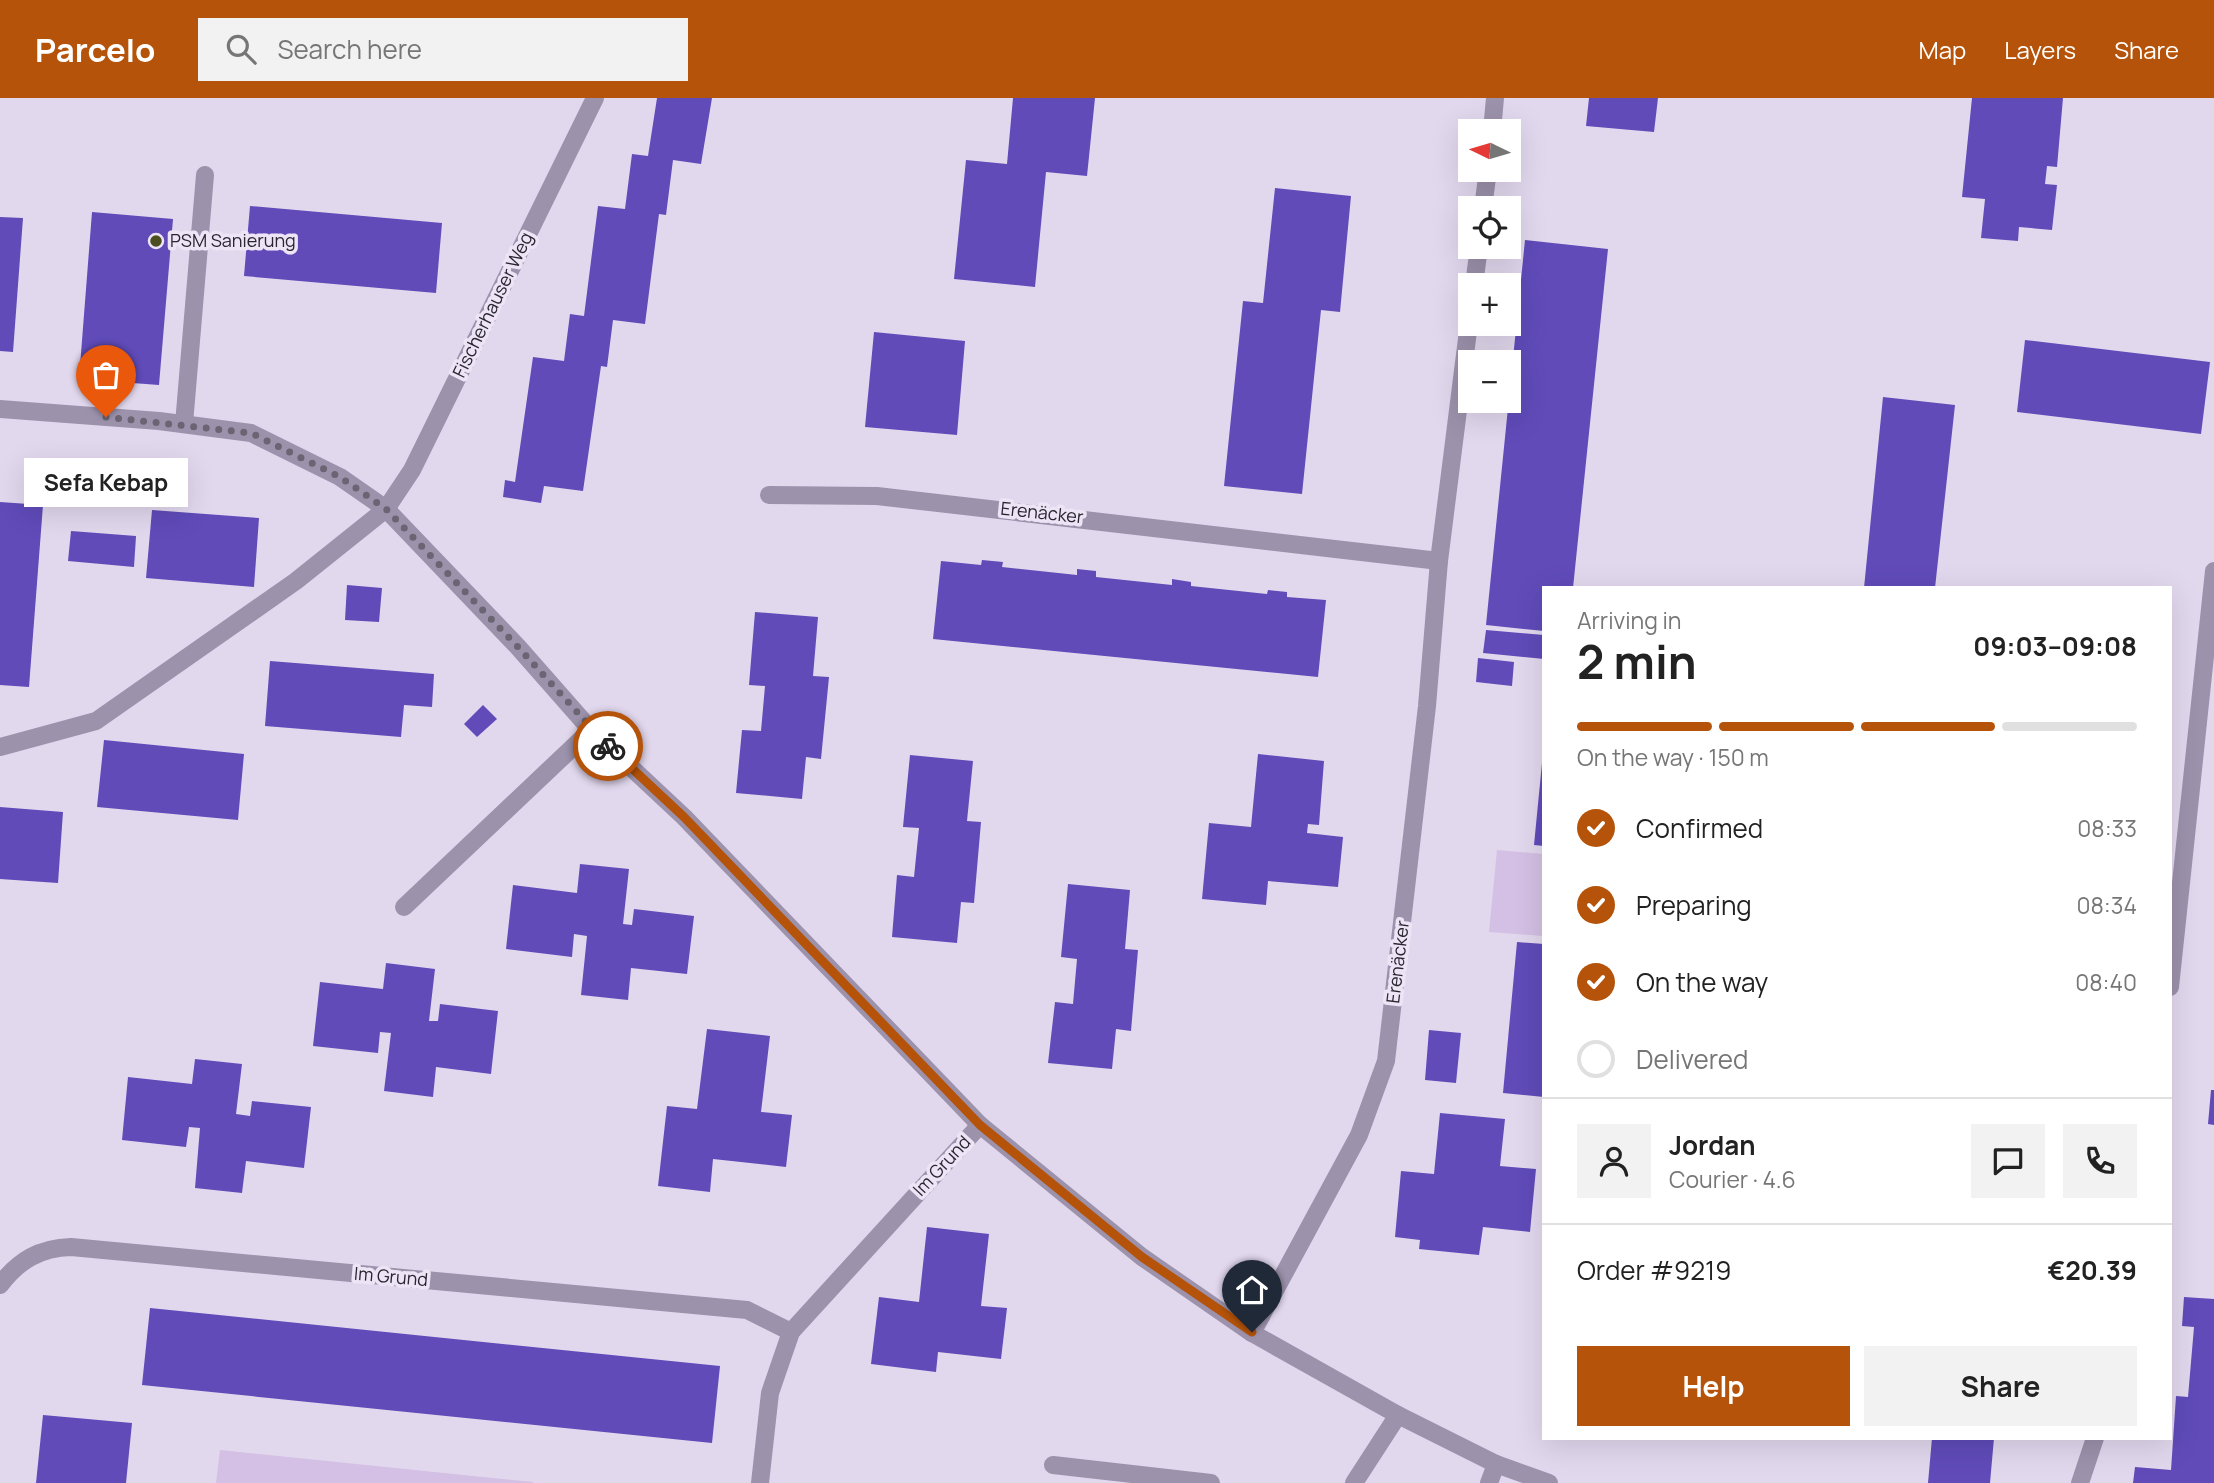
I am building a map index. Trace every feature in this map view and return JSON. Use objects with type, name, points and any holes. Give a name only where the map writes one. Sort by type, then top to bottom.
[{"type":"street","name":"Fischerhauser Weg","points":[[0,747],[96,721],[296,581],[386,509],[412,470],[595,98]]},
{"type":"street","points":[[1493,119],[1495,98]]},
{"type":"street","points":[[184,424],[205,175]]},
{"type":"street","name":"Erenäcker","points":[[1252,1332],[1359,1135],[1386,1061],[1427,706],[1439,561],[1467,336]]},
{"type":"street","points":[[0,409],[184,424],[251,433],[340,477],[386,509],[518,647],[591,730],[684,817],[980,1125],[1142,1257],[1252,1332],[1398,1415],[1496,1464],[1549,1483]]},
{"type":"street","name":"Erenäcker","points":[[769,495],[889,497],[1439,561]]},
{"type":"street","points":[[2172,969],[2214,572]]},
{"type":"street","points":[[404,907],[591,730]]},
{"type":"street","name":"Im Grund","points":[[760,1483],[770,1393],[791,1332],[980,1125]]},
{"type":"street","name":"Im Grund","points":[[0,1285],[11,1270],[34,1254],[71,1247],[747,1310],[791,1332]]},
{"type":"street","points":[[1354,1483],[1398,1415]]},
{"type":"street","points":[[2080,1483],[2094,1440]]},
{"type":"street","points":[[1489,1483],[1496,1464]]},
{"type":"street","points":[[1053,1465],[1212,1483]]},
{"type":"shaded area","points":[[1497,850],[1542,854],[1542,936],[1489,932]]},
{"type":"shaded area","points":[[220,1450],[533,1482],[533,1483],[216,1483]]},
{"type":"building","points":[[657,98],[712,98],[701,164],[673,160],[666,215],[659,214],[645,324],[613,320],[607,367],[601,366],[583,491],[544,486],[541,503],[503,497],[505,480],[515,482],[533,357],[564,361],[570,314],[584,316],[598,206],[625,209],[632,154],[648,156]]},
{"type":"building","points":[[1013,98],[1095,98],[1087,176],[1046,172],[1035,287],[954,279],[966,160],[1007,164]]},
{"type":"building","points":[[1589,98],[1658,98],[1654,132],[1586,126]]},
{"type":"building","points":[[1972,98],[2063,98],[2057,167],[2047,166],[2045,184],[2057,185],[2052,230],[2019,227],[2018,241],[1981,238],[1985,199],[1962,197]]},
{"type":"building","points":[[1275,188],[1351,196],[1340,312],[1321,310],[1302,494],[1224,486],[1243,301],[1263,303]]},
{"type":"building","points":[[250,206],[442,223],[436,293],[244,276]]},
{"type":"building","points":[[92,212],[173,219],[159,385],[79,379]]},
{"type":"building","points":[[0,217],[23,218],[13,352],[0,351]]},
{"type":"building","points":[[1525,240],[1608,249],[1573,586],[1542,586],[1542,631],[1486,625],[1507,413],[1521,413],[1521,350],[1514,350],[1515,336],[1521,336],[1521,279]]},
{"type":"building","points":[[874,332],[965,341],[957,435],[865,427]]},
{"type":"building","points":[[2025,340],[2210,362],[2201,434],[2017,412]]},
{"type":"building","points":[[1883,397],[1955,405],[1935,586],[1864,586]]},
{"type":"building","points":[[0,502],[43,505],[29,687],[0,685]]},
{"type":"building","points":[[152,510],[259,518],[254,587],[146,578]]},
{"type":"building","points":[[71,531],[136,536],[134,567],[68,561]]},
{"type":"building","points":[[982,560],[1003,562],[1002,567],[1077,575],[1077,569],[1096,571],[1096,577],[1172,585],[1172,579],[1191,582],[1191,586],[1267,594],[1268,590],[1287,592],[1287,597],[1326,600],[1318,677],[933,639],[941,561],[981,565]]},
{"type":"building","points":[[347,585],[382,588],[379,622],[345,620]]},
{"type":"building","points":[[755,612],[818,617],[813,676],[829,677],[821,759],[806,757],[802,799],[736,793],[742,730],[761,731],[765,686],[749,685]]},
{"type":"building","points":[[1486,630],[1542,635],[1542,659],[1483,653]]},
{"type":"building","points":[[1478,658],[1514,662],[1512,686],[1476,682]]},
{"type":"building","points":[[270,661],[434,674],[432,707],[404,705],[401,737],[265,726]]},
{"type":"building","points":[[483,705],[497,719],[477,737],[464,724]]},
{"type":"building","points":[[104,740],[244,754],[238,820],[97,807]]},
{"type":"building","points":[[1258,754],[1324,761],[1319,825],[1308,824],[1307,833],[1343,837],[1338,887],[1268,881],[1266,905],[1202,899],[1209,823],[1251,827]]},
{"type":"building","points":[[910,755],[973,761],[967,821],[981,822],[974,903],[961,902],[957,943],[892,937],[897,875],[914,877],[919,828],[903,827]]},
{"type":"building","points":[[1542,763],[1542,846],[1534,845]]},
{"type":"building","points":[[0,807],[63,812],[58,883],[0,879]]},
{"type":"building","points":[[580,864],[629,869],[623,924],[632,925],[634,909],[694,916],[687,974],[631,968],[628,1000],[581,995],[587,936],[574,934],[572,957],[506,949],[513,885],[577,893]]},
{"type":"building","points":[[1068,884],[1130,890],[1125,949],[1138,950],[1131,1031],[1116,1029],[1112,1069],[1048,1063],[1055,1002],[1073,1004],[1077,959],[1061,957]]},
{"type":"building","points":[[1517,942],[1542,944],[1542,1097],[1503,1093]]},
{"type":"building","points":[[386,963],[435,969],[429,1021],[438,1021],[440,1004],[498,1011],[491,1074],[436,1067],[433,1097],[384,1091],[391,1033],[380,1032],[378,1053],[313,1046],[320,982],[383,989]]},
{"type":"building","points":[[707,1029],[770,1036],[761,1112],[792,1115],[786,1167],[713,1159],[710,1192],[658,1186],[667,1106],[697,1109]]},
{"type":"building","points":[[1429,1030],[1461,1033],[1456,1083],[1425,1080]]},
{"type":"building","points":[[195,1059],[242,1064],[236,1114],[250,1116],[252,1101],[311,1107],[304,1168],[246,1161],[242,1193],[195,1188],[200,1128],[189,1127],[186,1147],[122,1140],[128,1077],[192,1084]]},
{"type":"building","points":[[2211,1090],[2214,1090],[2214,1125],[2208,1124]]},
{"type":"building","points":[[1440,1113],[1505,1119],[1500,1166],[1536,1169],[1530,1232],[1483,1227],[1479,1255],[1419,1249],[1420,1240],[1395,1237],[1401,1171],[1434,1174]]},
{"type":"building","points":[[927,1227],[989,1234],[981,1306],[1007,1308],[1001,1359],[938,1352],[936,1372],[871,1364],[879,1297],[919,1302]]},
{"type":"building","points":[[2184,1297],[2214,1299],[2214,1483],[2133,1483],[2135,1467],[2171,1470],[2176,1396],[2188,1397],[2194,1327],[2182,1326]]},
{"type":"building","points":[[150,1308],[720,1366],[712,1443],[142,1385]]},
{"type":"building","points":[[43,1415],[132,1423],[126,1483],[36,1483]]},
{"type":"building","points":[[1932,1440],[1994,1440],[1990,1483],[1928,1483]]},
{"type":"way so far","points":[[106,417],[251,433],[340,477],[386,509],[608,746]]},
{"type":"place","name":"PSM Sanierung","points":[[156,241]]},
{"type":"place","name":"Sefa Kebap","points":[[106,417]]},
{"type":"route","points":[[608,746],[684,817],[980,1125],[1142,1257],[1252,1332]]}]
